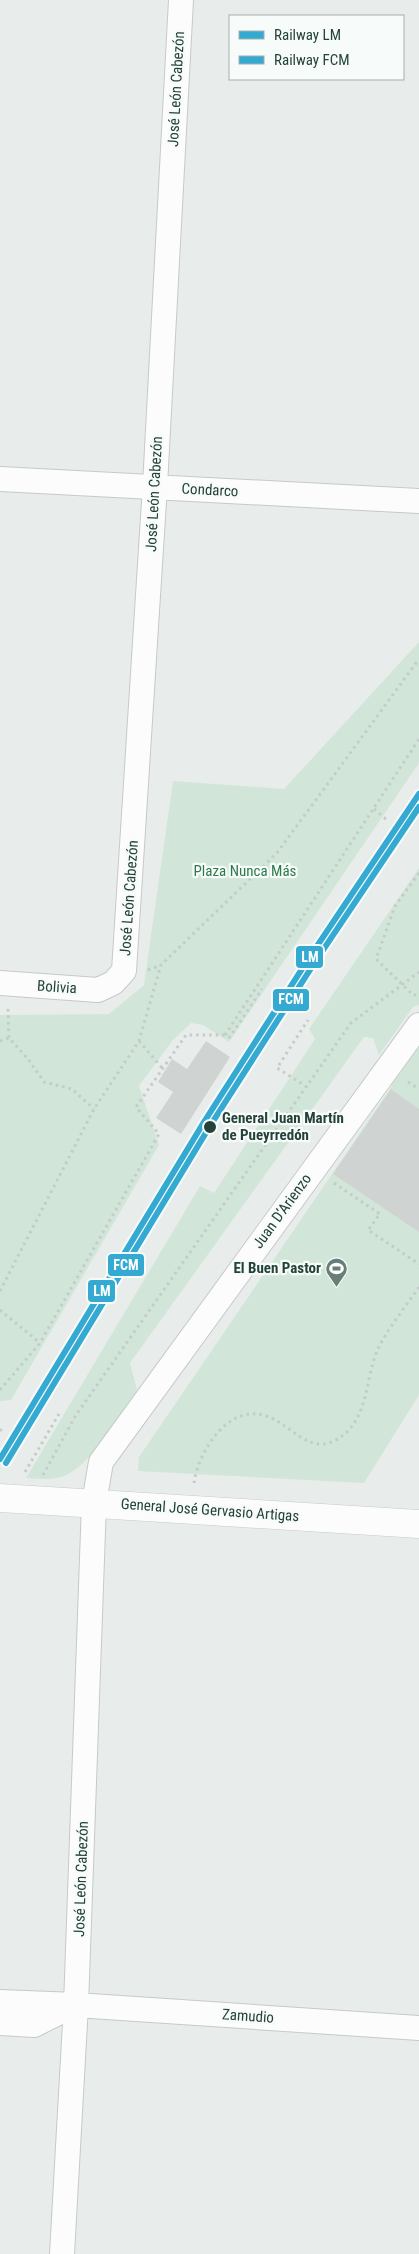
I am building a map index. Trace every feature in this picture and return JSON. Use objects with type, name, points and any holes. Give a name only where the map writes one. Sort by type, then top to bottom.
[{"type":"street","name":"José León Cabezón","points":[[113,983],[124,970],[155,486],[181,0]]},
{"type":"street","name":"Condarco","points":[[0,479],[155,486],[419,502]]},
{"type":"street","name":"Bolivia","points":[[4,983],[98,990],[113,983]]},
{"type":"street","name":"Juan D’Arienzo","points":[[94,1503],[101,1462],[419,1025]]},
{"type":"street","name":"General José Gervasio Artigas","points":[[13,1499],[419,1524]]},
{"type":"street","name":"José León Cabezón","points":[[62,2254],[76,2004],[94,1503]]},
{"type":"street","name":"Zamudio","points":[[0,1986],[36,1987],[76,2004]]},
{"type":"street","name":"Zamudio","points":[[0,2002],[76,2004],[419,2028]]},
{"type":"street","points":[[0,2023],[34,2025],[76,2004]]},
{"type":"path","points":[[0,1291],[94,1109],[139,1041],[161,965],[277,853],[419,659]]},
{"type":"path","points":[[225,1035],[419,739]]},
{"type":"path","points":[[374,809],[387,820]]},
{"type":"path","points":[[419,873],[395,906],[376,959],[413,995],[419,994]]},
{"type":"path","points":[[13,1499],[76,1415],[351,1024],[419,972]]},
{"type":"path","points":[[4,983],[9,1038],[28,1059],[44,1082],[72,1089],[94,1109]]},
{"type":"path","points":[[0,1390],[40,1343],[159,1134],[136,1107],[186,1035],[225,1035],[230,1038],[262,989]]},
{"type":"path","points":[[307,1087],[277,1068],[308,1020]]},
{"type":"path","points":[[0,1040],[9,1038]]},
{"type":"path","points":[[139,1041],[163,1069]]},
{"type":"path","points":[[314,1168],[380,1214],[368,1230],[417,1265],[419,1264]]},
{"type":"path","points":[[191,1509],[195,1474],[201,1457],[211,1439],[222,1427],[236,1419],[251,1414],[264,1415],[278,1420],[304,1440],[318,1445],[333,1441],[346,1432],[357,1420],[364,1405],[378,1351],[419,1287]]},
{"type":"path","points":[[0,1310],[40,1343]]},
{"type":"path","points":[[13,1499],[58,1414]]},
{"type":"green space","name":"Plaza Nunca Más","points":[[419,642],[419,763],[229,1042],[203,1025],[191,1023],[173,1040],[139,1086],[159,1145],[11,1400],[0,1401],[0,1015],[109,1014],[144,985],[173,781],[284,789]]},
{"type":"green space","points":[[419,868],[419,1005],[413,1007],[379,1055],[373,1038],[364,1037],[130,1363],[137,1390],[103,1440],[83,1463],[72,1472],[61,1477],[48,1479],[26,1478],[200,1186],[214,1193],[315,1039],[309,1029]]},
{"type":"green space","name":"El Buen Pastor","points":[[419,1041],[419,1395],[364,1483],[138,1471],[139,1457],[392,1086],[390,1084]]},
{"type":"building","points":[[206,1041],[230,1057],[181,1134],[156,1118],[173,1092],[158,1082],[172,1059],[187,1069]]},
{"type":"building","points":[[391,1089],[419,1109],[419,1232],[333,1174]]},
{"type":"rail line","name":"LM","points":[[0,1459],[204,1122],[309,958],[419,794]]},
{"type":"rail line","name":"FCM","points":[[6,1463],[210,1126],[315,962],[419,807]]},
{"type":"place","name":"General Juan Martín de Pueyrredón","points":[[210,1127]]},
{"type":"place","name":"El Buen Pastor","points":[[337,1287]]}]
